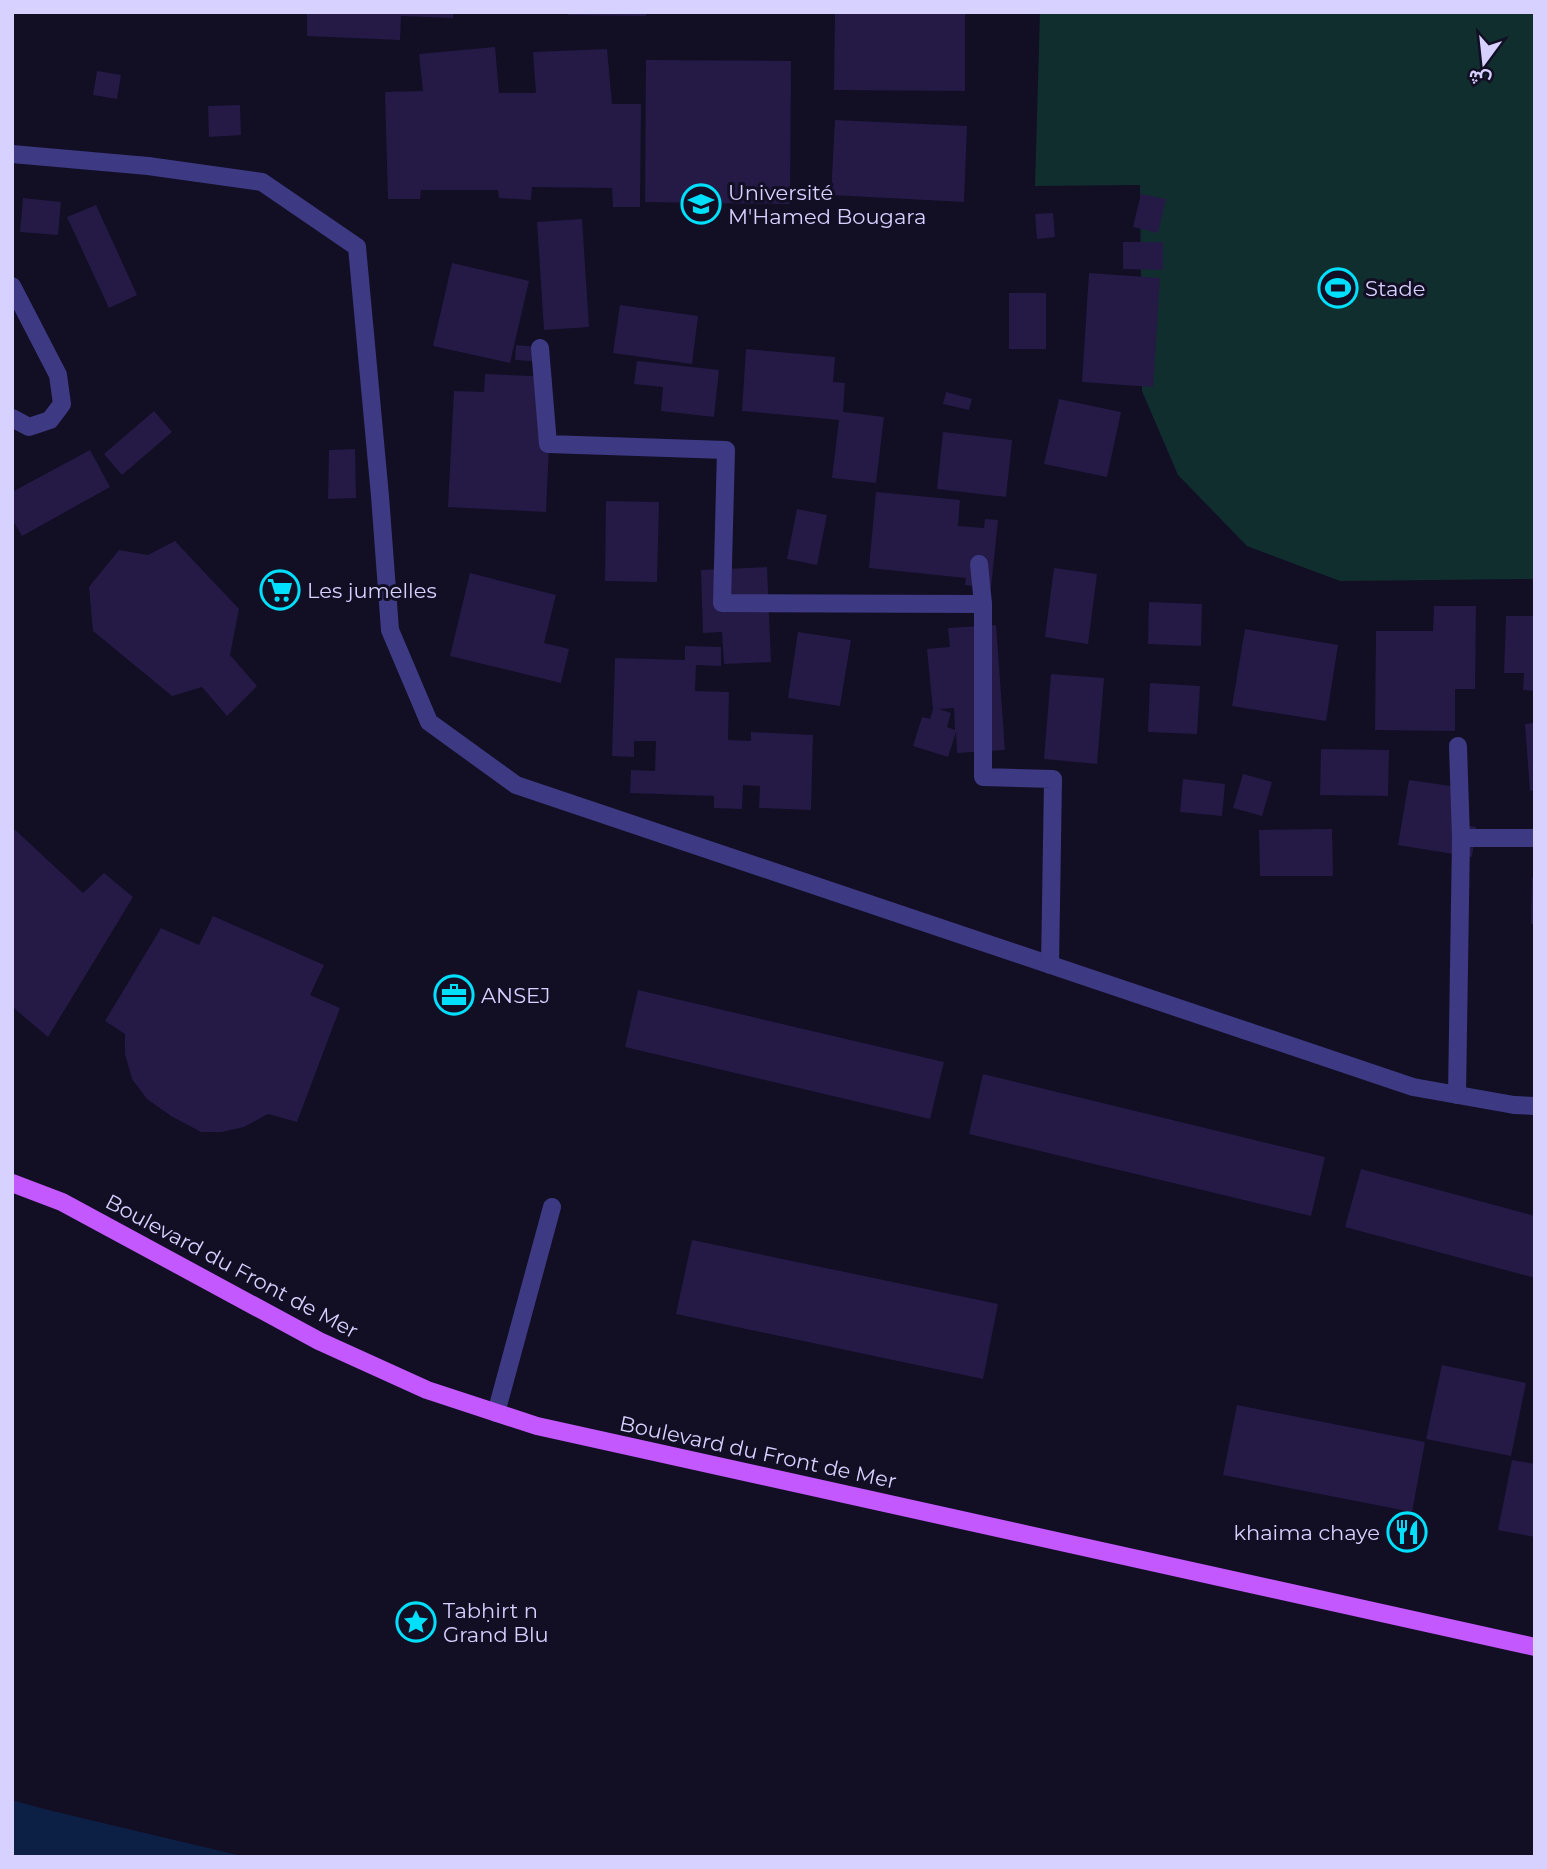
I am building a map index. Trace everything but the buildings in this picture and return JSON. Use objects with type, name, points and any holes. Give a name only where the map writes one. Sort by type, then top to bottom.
[{"type":"main road","name":"Boulevard du Front de Mer","points":[[12,1183],[62,1202],[319,1341],[427,1390],[537,1426],[1535,1647]]},
{"type":"street","points":[[12,154],[148,166],[262,182],[357,247],[390,631],[429,722],[516,785],[1413,1087],[1514,1105],[1535,1106]]},
{"type":"street","points":[[12,286],[58,375],[62,404],[51,420],[40,424],[29,427],[12,418]]},
{"type":"street","points":[[540,348],[548,444],[726,450],[722,603],[983,604]]},
{"type":"street","points":[[979,564],[983,604],[983,777],[1053,779],[1050,965]]},
{"type":"street","points":[[1457,1095],[1461,838],[1458,746]]},
{"type":"street","points":[[1461,838],[1535,838]]},
{"type":"street","points":[[496,1413],[552,1207]]},
{"type":"green space","name":"Stade","points":[[1040,12],[1535,12],[1535,579],[1340,581],[1247,546],[1178,475],[1142,391],[1140,185],[1035,186]]},
{"type":"water","points":[[12,1800],[44,1809],[246,1857],[12,1857]]},
{"type":"place","name":"Université M'Hamed Bougara","points":[[701,204]]},
{"type":"place","name":"Stade","points":[[1338,288]]},
{"type":"place","name":"Les jumelles","points":[[280,590]]},
{"type":"place","name":"ANSEJ","points":[[454,995]]},
{"type":"place","name":"khaima chaye","points":[[1407,1532]]},
{"type":"place","name":"Tabḥirt n Grand Blu","points":[[416,1622]]}]
